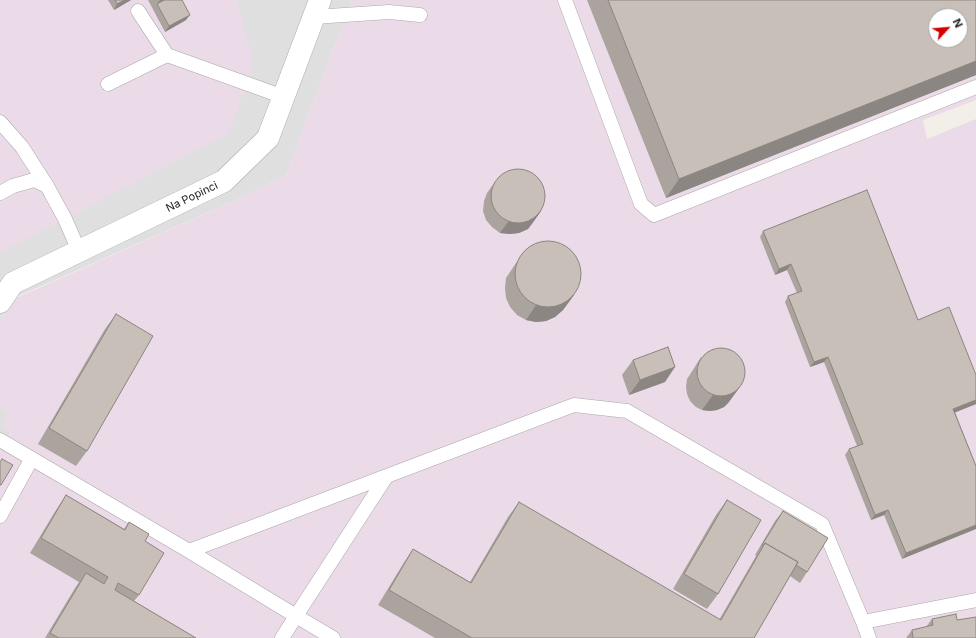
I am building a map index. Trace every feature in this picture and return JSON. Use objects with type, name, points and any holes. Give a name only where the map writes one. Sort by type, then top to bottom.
[{"type":"street","name":"Na Popinci","points":[[0,302],[13,283],[224,182],[268,138],[317,8]]},
{"type":"lane","points":[[565,0],[641,204],[654,215],[976,87]]},
{"type":"lane","points":[[317,8],[389,12],[420,16]]},
{"type":"lane","points":[[138,11],[167,55],[284,97]]},
{"type":"lane","points":[[108,84],[167,55]]},
{"type":"lane","points":[[0,122],[22,147],[47,186],[65,219],[79,251]]},
{"type":"lane","points":[[0,193],[13,186],[34,180],[47,186]]},
{"type":"lane","points":[[189,551],[574,405],[627,411],[822,524],[869,638]]},
{"type":"lane","points":[[0,440],[31,460],[189,551],[333,638]]},
{"type":"lane","points":[[0,516],[31,460]]},
{"type":"lane","points":[[282,638],[386,476]]},
{"type":"lane","points":[[863,622],[976,600]]},
{"type":"shaded area","points":[[0,0],[352,0],[286,175],[245,196],[14,298],[0,321]]},
{"type":"shaded area","points":[[0,0],[236,0],[251,51],[252,69],[228,134],[0,253]]},
{"type":"shaded area","points":[[352,0],[976,0],[976,100],[923,120],[927,139],[976,119],[976,638],[0,638],[0,451],[11,433],[2,427],[9,411],[0,406],[0,321],[14,299],[245,196],[286,175]]},
{"type":"shaded area","points":[[0,406],[9,411],[11,432],[0,451]]},
{"type":"building","points":[[115,0],[125,0],[117,4]]},
{"type":"building","points":[[164,0],[182,0],[190,15],[169,26],[157,4]]},
{"type":"building","points":[[608,0],[976,0],[976,61],[679,179]]},
{"type":"building","points":[[513,169],[523,169],[533,173],[541,181],[545,191],[545,201],[541,211],[533,219],[523,223],[513,223],[503,219],[495,211],[491,201],[491,191],[495,181],[503,173]]},
{"type":"building","points":[[867,190],[918,320],[949,307],[976,375],[976,400],[953,409],[976,466],[976,525],[906,553],[888,510],[875,515],[849,449],[863,444],[828,357],[814,362],[788,296],[802,291],[791,264],[779,269],[763,231]]},
{"type":"building","points":[[548,241],[560,244],[571,251],[578,262],[581,274],[578,286],[571,297],[560,304],[548,307],[536,304],[525,297],[518,286],[515,274],[518,262],[525,251],[536,244]]},
{"type":"building","points":[[116,314],[153,336],[87,451],[49,428]]},
{"type":"building","points":[[668,347],[675,367],[640,380],[633,360]]},
{"type":"building","points":[[716,348],[726,348],[738,355],[745,367],[745,377],[738,389],[726,396],[716,396],[708,392],[701,385],[697,377],[697,367],[701,359],[708,352]]},
{"type":"building","points":[[2,459],[13,465],[0,485],[0,462]]},
{"type":"building","points":[[66,495],[125,530],[129,522],[149,534],[145,541],[164,553],[139,595],[118,583],[115,590],[196,638],[59,638],[50,633],[86,573],[104,584],[108,577],[41,538]]},
{"type":"building","points":[[727,500],[761,520],[718,594],[684,574]]},
{"type":"building","points":[[519,502],[721,620],[765,543],[798,562],[754,638],[472,638],[389,590],[413,549],[471,583]]},
{"type":"building","points":[[783,511],[828,538],[807,572],[796,565],[798,562],[765,543],[762,545]]},
{"type":"building","points":[[956,614],[957,620],[976,617],[976,638],[913,638],[912,630],[933,625],[932,619]]}]
